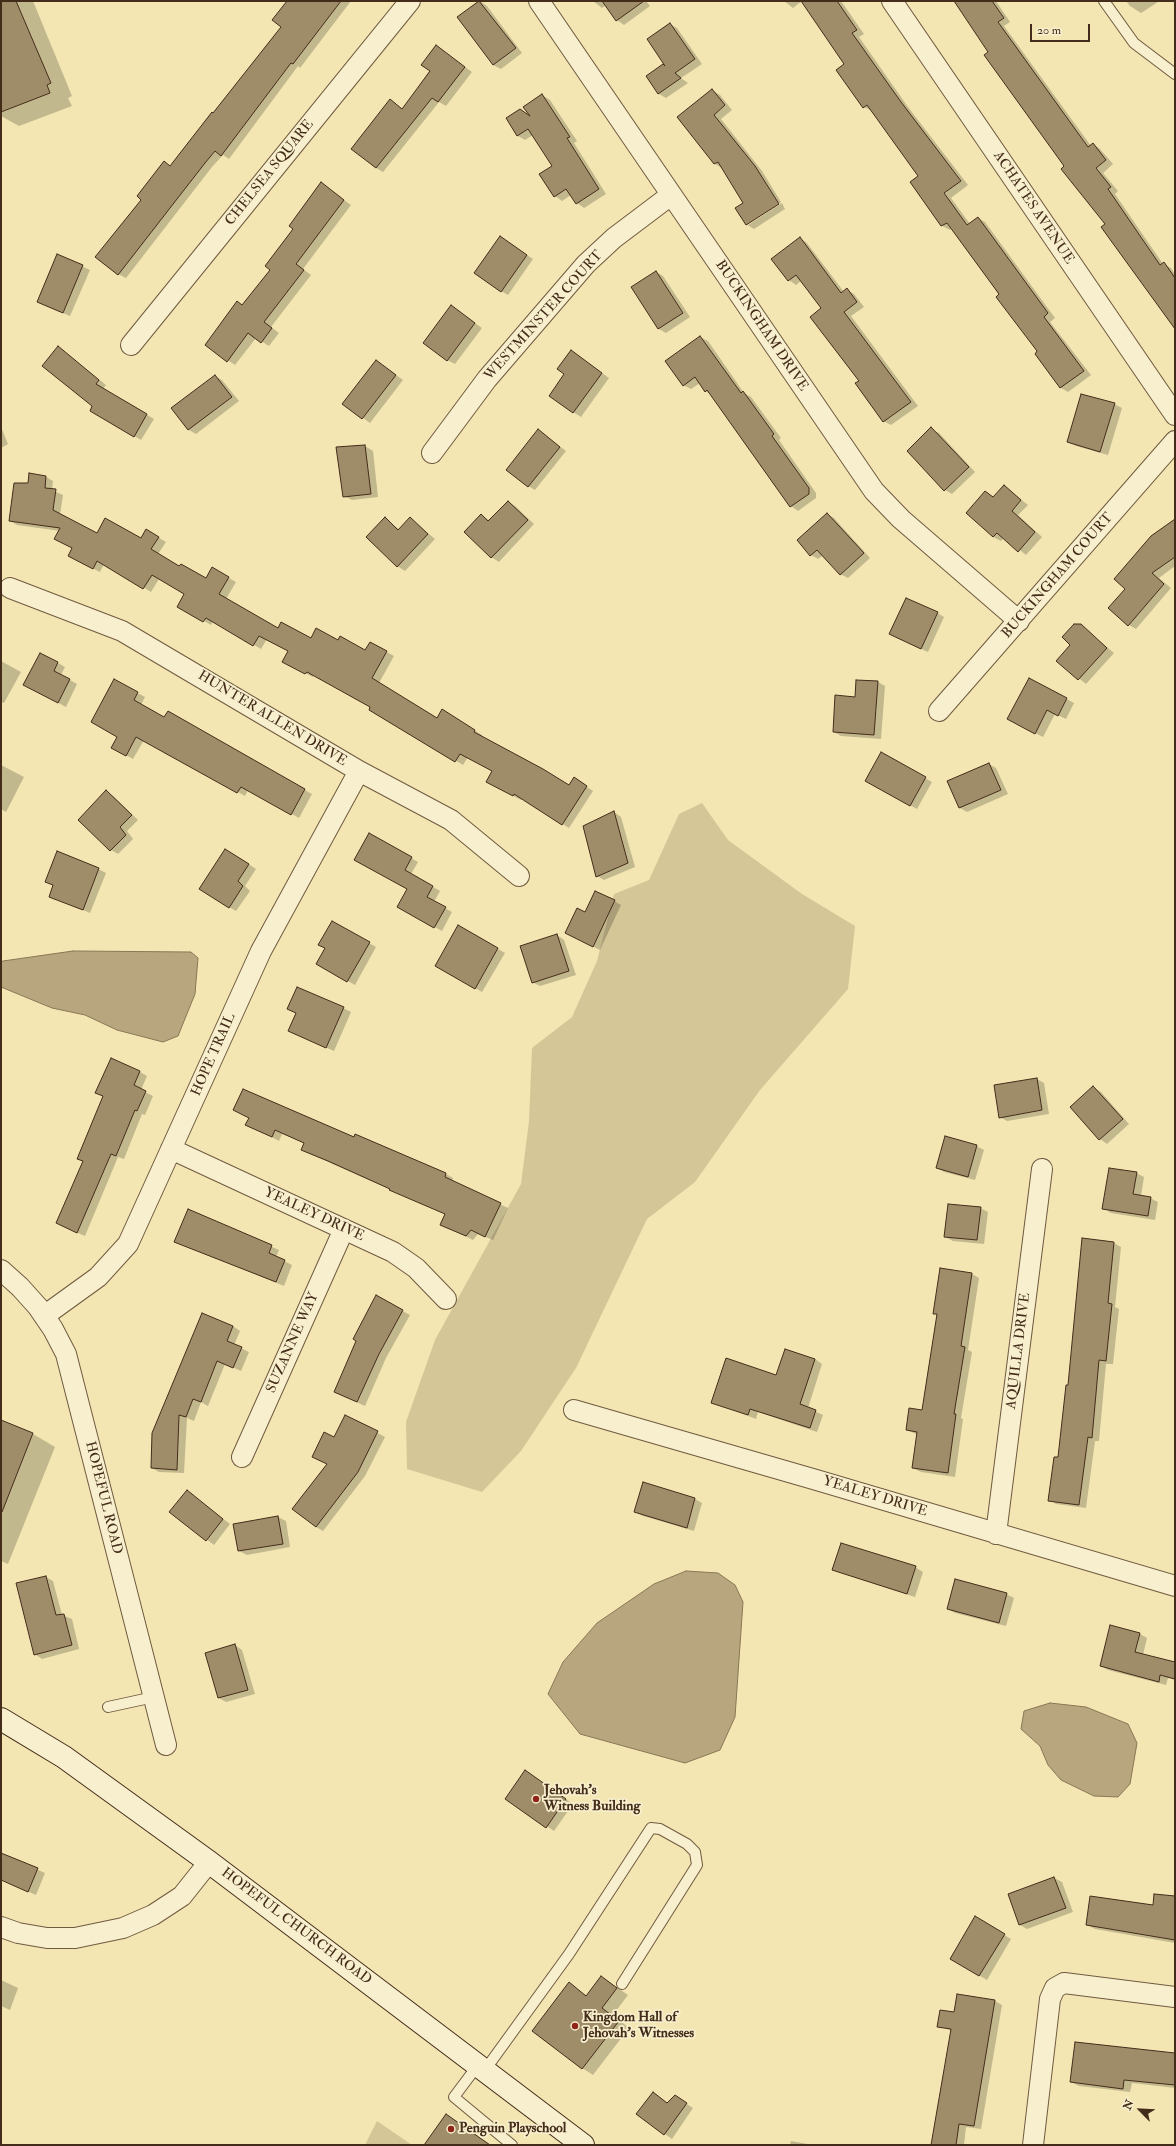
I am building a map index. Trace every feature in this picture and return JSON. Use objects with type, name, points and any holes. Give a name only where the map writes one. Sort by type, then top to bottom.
[{"type":"main road","name":"HOPEFUL CHURCH ROAD","points":[[1,1719],[64,1757],[209,1862],[481,2068],[572,2142]]},
{"type":"street","name":"CHELSEA SQUARE","points":[[131,345],[410,1]]},
{"type":"street","name":"BUCKINGHAM DRIVE","points":[[539,1],[874,491],[901,519],[1019,621]]},
{"type":"street","name":"ACHATES AVENUE","points":[[892,1],[1175,415]]},
{"type":"street","name":"WESTMINSTER COURT","points":[[432,453],[487,379],[586,264],[614,238],[672,195]]},
{"type":"street","name":"BUCKINGHAM COURT","points":[[940,711],[1175,441]]},
{"type":"street","name":"HUNTER ALLEN DRIVE","points":[[10,588],[122,631],[359,771],[451,820],[519,876]]},
{"type":"street","name":"HOPE TRAIL","points":[[44,1316],[98,1277],[128,1244],[261,951],[359,771]]},
{"type":"street","name":"YEALEY DRIVE","points":[[171,1149],[392,1252],[416,1268],[446,1298]]},
{"type":"street","name":"AQUILLA DRIVE","points":[[996,1534],[1042,1169]]},
{"type":"street","name":"SUZANNE WAY","points":[[242,1458],[344,1229]]},
{"type":"street","name":"HOPEFUL ROAD","points":[[1,1270],[20,1287],[44,1316],[66,1354],[166,1745]]},
{"type":"street","name":"YEALEY DRIVE","points":[[574,1410],[1175,1586]]},
{"type":"street","points":[[1,1927],[18,1933],[47,1938],[75,1938],[123,1928],[153,1915],[182,1896],[209,1862]]},
{"type":"street","points":[[1032,2145],[1050,1999],[1055,1988],[1064,1983],[1175,1997]]},
{"type":"lane","points":[[1104,1],[1134,43],[1175,74]]},
{"type":"lane","points":[[108,1707],[154,1697]]},
{"type":"lane","points":[[512,2145],[454,2098],[481,2068],[569,1954],[651,1828],[660,1829],[687,1844],[695,1852],[697,1865],[622,1984]]},
{"type":"shaded area","points":[[702,803],[728,840],[802,894],[855,926],[848,989],[760,1090],[695,1182],[647,1219],[576,1368],[521,1451],[482,1492],[407,1469],[406,1422],[435,1340],[521,1184],[529,1121],[532,1048],[572,1017],[597,961],[614,894],[649,880],[679,814]]},
{"type":"shaded area","points":[[73,951],[191,952],[198,958],[195,994],[178,1036],[163,1042],[117,1030],[85,1015],[52,1008],[1,987],[1,962],[3,961]]},
{"type":"shaded area","points":[[686,1571],[718,1573],[735,1585],[743,1602],[735,1717],[720,1750],[685,1763],[580,1734],[548,1694],[563,1662],[597,1623],[654,1584]]},
{"type":"shaded area","points":[[1050,1703],[1086,1707],[1128,1724],[1137,1743],[1130,1784],[1118,1797],[1094,1796],[1061,1780],[1048,1765],[1040,1746],[1021,1729],[1024,1711]]},
{"type":"shaded area","points":[[377,2121],[412,2145],[365,2145]]},
{"type":"building","points":[[1,1],[16,1],[51,83],[47,85],[50,93],[1,112]]},
{"type":"building","points":[[287,1],[341,1],[293,64],[291,63],[221,156],[215,151],[118,275],[95,257],[141,200],[137,196],[164,161],[170,166],[281,27],[272,20]]},
{"type":"building","points":[[479,1],[516,48],[493,65],[457,17]]},
{"type":"building","points":[[602,1],[644,1],[616,21]]},
{"type":"building","points":[[801,1],[837,1],[857,30],[852,33],[901,102],[961,181],[944,193],[967,225],[978,217],[1048,313],[1044,317],[1084,371],[1060,388],[1035,354],[1037,351],[996,297],[999,294],[947,223],[941,226],[910,182],[918,176],[867,105],[863,108],[836,70],[844,64]]},
{"type":"building","points":[[954,1],[992,1],[1004,18],[998,22],[1088,147],[1093,143],[1106,160],[1096,168],[1111,187],[1108,189],[1160,265],[1164,262],[1175,278],[1175,329],[1101,227],[1105,224],[1061,169],[1064,166],[984,55],[988,52]]},
{"type":"building","points":[[670,23],[695,59],[675,73],[681,78],[658,94],[646,76],[663,64],[665,66],[647,39]]},
{"type":"building","points":[[436,45],[465,67],[438,102],[432,98],[376,168],[351,149],[390,99],[402,109],[430,71],[421,65]]},
{"type":"building","points":[[712,89],[725,105],[714,115],[755,166],[779,204],[746,225],[735,208],[743,203],[718,162],[714,164],[677,117]]},
{"type":"building","points":[[542,94],[570,137],[567,138],[599,189],[576,204],[566,189],[554,197],[539,174],[552,166],[528,129],[517,136],[506,118],[520,109],[530,116],[523,107]]},
{"type":"building","points":[[321,182],[344,200],[296,264],[304,270],[264,322],[272,328],[261,343],[248,333],[227,362],[205,345],[237,301],[242,305],[270,270],[265,266],[293,229],[289,226]]},
{"type":"building","points":[[500,236],[527,255],[501,292],[474,273]]},
{"type":"building","points":[[800,237],[841,293],[847,288],[857,302],[844,312],[911,402],[883,422],[855,383],[859,381],[810,317],[821,308],[796,275],[788,281],[771,259]]},
{"type":"building","points":[[57,254],[83,265],[63,313],[37,302]]},
{"type":"building","points":[[656,271],[683,313],[658,329],[631,287]]},
{"type":"building","points":[[451,305],[475,323],[447,361],[423,343]]},
{"type":"building","points":[[700,336],[741,393],[743,391],[774,434],[772,436],[809,488],[809,494],[790,507],[707,390],[705,392],[695,377],[683,386],[665,361]]},
{"type":"building","points":[[58,346],[99,380],[96,384],[147,414],[134,437],[90,411],[92,406],[42,366]]},
{"type":"building","points":[[571,350],[602,373],[573,413],[549,396],[564,374],[557,369]]},
{"type":"building","points":[[376,360],[396,375],[362,419],[342,404]]},
{"type":"building","points":[[215,375],[232,397],[188,430],[171,408]]},
{"type":"building","points":[[1081,394],[1115,403],[1100,452],[1067,442]]},
{"type":"building","points":[[931,427],[969,467],[944,491],[907,451]]},
{"type":"building","points":[[538,429],[560,447],[528,487],[506,470]]},
{"type":"building","points":[[365,445],[371,494],[343,497],[336,447]]},
{"type":"building","points":[[29,473],[46,476],[45,488],[56,489],[53,510],[97,533],[105,518],[141,538],[146,529],[159,537],[151,549],[179,566],[181,564],[206,578],[212,567],[229,577],[219,594],[278,628],[281,622],[311,638],[316,628],[338,640],[340,636],[365,650],[370,642],[387,651],[372,678],[437,718],[442,709],[475,730],[474,732],[543,769],[569,785],[574,777],[587,786],[562,825],[514,794],[513,796],[486,782],[492,771],[460,754],[455,762],[369,710],[370,707],[307,672],[305,674],[282,662],[288,651],[259,636],[253,646],[206,618],[203,622],[177,607],[184,594],[152,575],[143,589],[97,561],[93,569],[68,556],[72,548],[54,539],[60,528],[9,521],[14,483],[28,483]]},
{"type":"building","points":[[1004,485],[1021,500],[1012,511],[1035,532],[1018,552],[997,533],[993,537],[966,513],[985,491],[993,497]]},
{"type":"building","points":[[508,501],[528,520],[491,558],[464,532],[481,514],[488,521]]},
{"type":"building","points":[[827,513],[864,553],[840,575],[817,550],[810,556],[797,540]]},
{"type":"building","points":[[385,517],[398,530],[410,517],[428,534],[397,567],[366,537]]},
{"type":"building","points":[[1175,519],[1175,557],[1152,573],[1164,584],[1128,626],[1108,608],[1125,589],[1114,579],[1151,536]]},
{"type":"building","points":[[906,598],[938,612],[921,649],[889,634]]},
{"type":"building","points":[[1074,624],[1081,624],[1107,648],[1078,680],[1056,661],[1070,645],[1062,637]]},
{"type":"building","points":[[40,653],[58,662],[54,671],[70,679],[58,703],[23,685]]},
{"type":"building","points":[[1029,678],[1067,698],[1058,716],[1047,710],[1035,734],[1007,719]]},
{"type":"building","points":[[114,679],[138,692],[134,700],[164,717],[168,711],[305,789],[291,815],[241,787],[237,793],[136,737],[126,756],[111,748],[117,737],[91,722]]},
{"type":"building","points":[[856,680],[878,681],[874,735],[833,732],[835,695],[855,697]]},
{"type":"building","points":[[881,752],[926,777],[910,806],[865,781]]},
{"type":"building","points":[[989,763],[1001,790],[959,808],[947,781]]},
{"type":"building","points":[[106,790],[132,815],[120,827],[126,835],[110,851],[78,820]]},
{"type":"building","points":[[614,811],[628,863],[596,877],[583,826]]},
{"type":"building","points":[[369,833],[412,857],[405,870],[433,886],[427,897],[446,907],[434,928],[397,907],[407,889],[354,860]]},
{"type":"building","points":[[225,849],[249,864],[238,881],[243,886],[229,908],[199,889]]},
{"type":"building","points":[[57,851],[99,868],[83,910],[49,897],[53,885],[45,882]]},
{"type":"building","points":[[595,891],[615,900],[593,947],[565,933],[577,908],[585,912]]},
{"type":"building","points":[[332,921],[370,942],[347,982],[316,964],[325,948],[318,945]]},
{"type":"building","points":[[458,925],[498,948],[475,989],[435,966]]},
{"type":"building","points":[[557,934],[569,971],[532,983],[520,946]]},
{"type":"building","points":[[297,987],[344,1007],[326,1048],[288,1031],[296,1013],[287,1009]]},
{"type":"building","points":[[111,1058],[140,1071],[134,1085],[146,1091],[137,1111],[135,1110],[116,1156],[111,1154],[77,1233],[56,1223],[83,1161],[77,1159],[103,1096],[95,1093]]},
{"type":"building","points":[[1037,1078],[1042,1110],[999,1118],[994,1085]]},
{"type":"building","points":[[1093,1086],[1123,1119],[1099,1140],[1070,1107]]},
{"type":"building","points":[[243,1089],[354,1137],[355,1134],[446,1173],[445,1177],[501,1203],[485,1237],[471,1230],[466,1236],[440,1225],[445,1214],[301,1150],[304,1143],[275,1130],[272,1137],[245,1125],[249,1118],[233,1110]]},
{"type":"building","points":[[945,1136],[977,1145],[968,1177],[936,1168]]},
{"type":"building","points":[[1109,1168],[1137,1172],[1133,1194],[1151,1197],[1148,1216],[1102,1209]]},
{"type":"building","points":[[948,1204],[981,1207],[977,1240],[944,1237]]},
{"type":"building","points":[[188,1209],[272,1245],[269,1253],[285,1260],[276,1282],[174,1242]]},
{"type":"building","points":[[1082,1238],[1114,1242],[1108,1303],[1112,1304],[1106,1361],[1099,1360],[1092,1438],[1088,1437],[1079,1505],[1048,1501],[1054,1457],[1058,1457],[1066,1385],[1068,1385]]},
{"type":"building","points":[[940,1268],[972,1273],[961,1346],[965,1347],[954,1414],[956,1414],[948,1473],[912,1468],[917,1432],[906,1430],[909,1408],[922,1410],[937,1314],[933,1314]]},
{"type":"building","points":[[376,1295],[403,1310],[379,1354],[357,1402],[334,1392],[356,1341],[353,1339]]},
{"type":"building","points":[[202,1313],[233,1326],[227,1341],[242,1347],[233,1368],[217,1361],[201,1402],[193,1399],[186,1417],[179,1415],[177,1470],[151,1468],[152,1433]]},
{"type":"building","points":[[785,1349],[815,1359],[800,1404],[816,1410],[810,1428],[750,1409],[748,1415],[711,1403],[726,1358],[776,1375]]},
{"type":"building","points":[[345,1415],[378,1431],[358,1472],[316,1527],[292,1509],[327,1464],[312,1457],[324,1432],[334,1437]]},
{"type":"building","points":[[1,1420],[33,1433],[2,1512],[1,1512]]},
{"type":"building","points":[[643,1482],[695,1498],[687,1528],[634,1512]]},
{"type":"building","points":[[187,1490],[223,1519],[206,1541],[169,1512]]},
{"type":"building","points":[[278,1516],[283,1544],[238,1551],[233,1524]]},
{"type":"building","points":[[841,1543],[916,1566],[907,1594],[832,1570]]},
{"type":"building","points":[[46,1576],[56,1615],[64,1614],[72,1645],[34,1655],[16,1583]]},
{"type":"building","points":[[955,1579],[1007,1593],[999,1623],[947,1609]]},
{"type":"building","points":[[1110,1625],[1140,1633],[1135,1652],[1175,1662],[1175,1679],[1160,1675],[1159,1682],[1100,1666]]},
{"type":"building","points":[[235,1644],[248,1690],[218,1698],[205,1653]]},
{"type":"building","name":"Jehovah's Witness Building","points":[[525,1770],[566,1799],[546,1828],[505,1799]]},
{"type":"building","points":[[1,1853],[38,1868],[28,1892],[1,1880]]},
{"type":"building","points":[[1054,1877],[1066,1908],[1019,1925],[1008,1894]]},
{"type":"building","points":[[1154,1894],[1175,1896],[1175,1940],[1086,1925],[1090,1896],[1153,1905]]},
{"type":"building","points":[[975,1916],[1005,1934],[979,1976],[950,1959]]},
{"type":"building","name":"Kingdom Hall of Jehovah’s Witnesses","points":[[601,1976],[617,1988],[602,2008],[619,2021],[582,2069],[532,2031],[569,1982],[586,1996]]},
{"type":"building","points":[[957,1994],[995,2000],[974,2126],[959,2124],[956,2145],[931,2145],[951,2029],[937,2027],[940,2010],[954,2012]]},
{"type":"building","points":[[1075,2042],[1175,2053],[1175,2085],[1124,2080],[1123,2089],[1070,2082]]},
{"type":"building","points":[[653,2092],[667,2103],[675,2095],[687,2103],[664,2135],[636,2114]]},
{"type":"building","name":"Penguin Playschool","points":[[446,2114],[490,2145],[424,2145]]},
{"type":"place","name":"Jehovah's Witness Building","points":[[536,1799]]},
{"type":"place","name":"Kingdom Hall of Jehovah’s Witnesses","points":[[575,2026]]},
{"type":"place","name":"Penguin Playschool","points":[[451,2129]]}]
